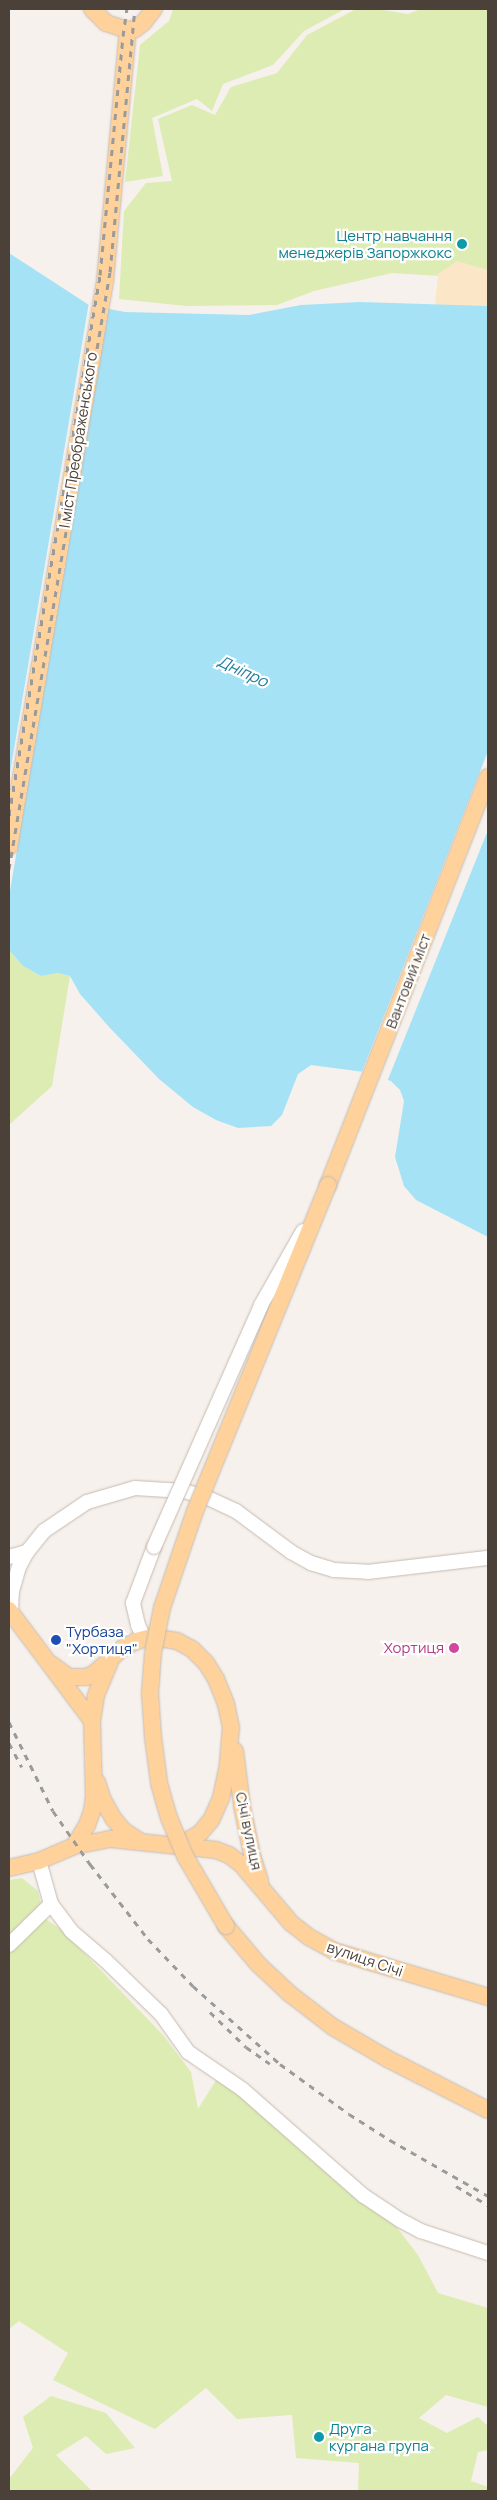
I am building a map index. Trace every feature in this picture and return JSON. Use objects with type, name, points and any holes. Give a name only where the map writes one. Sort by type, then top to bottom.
[{"type":"main road","points":[[92,9],[106,23],[127,36],[143,23],[154,9]]},
{"type":"main road","name":"I міст Преображенського","points":[[9,847],[104,281],[127,36]]},
{"type":"main road","name":"Вантовий міст","points":[[488,777],[328,1185],[195,1511],[162,1608],[153,1653],[150,1694],[159,1782],[169,1818],[196,1879],[226,1926],[258,1964],[277,1982],[334,2027],[386,2058],[488,2110]]},
{"type":"main road","points":[[10,1612],[51,1664],[92,1721]]},
{"type":"main road","points":[[9,1868],[39,1861],[74,1846],[111,1839],[140,1841],[168,1846],[189,1840],[200,1833],[211,1820],[223,1789],[228,1765],[231,1727],[226,1704],[216,1679],[192,1649],[164,1637],[144,1638],[123,1648],[96,1672],[78,1678],[60,1672],[51,1664]]},
{"type":"main road","points":[[74,1846],[88,1825],[92,1811],[94,1771],[92,1721],[96,1695],[102,1675],[111,1659]]},
{"type":"main road","name":"Січі вулиця","points":[[231,1727],[242,1806],[252,1855],[262,1887]]},
{"type":"main road","points":[[94,1771],[103,1800],[113,1818],[124,1831],[140,1841]]},
{"type":"main road","name":"Січі вулиця","points":[[168,1846],[216,1850],[229,1856],[262,1887]]},
{"type":"main road","name":"вулиця Січі","points":[[262,1887],[275,1907],[291,1923],[309,1937],[334,1951],[488,1997]]},
{"type":"street","points":[[144,1638],[138,1624],[133,1603],[154,1547],[262,1305],[328,1185]]},
{"type":"street","points":[[10,1612],[12,1590],[19,1567],[27,1552],[44,1531],[68,1513],[108,1494],[135,1488],[184,1491],[208,1498],[236,1511],[291,1552],[311,1562],[334,1570],[368,1572],[488,1558]]},
{"type":"street","points":[[9,1557],[27,1552]]},
{"type":"street","points":[[39,1861],[51,1904],[70,1931],[105,1960],[161,2014],[188,2052],[242,2090],[364,2196],[400,2220],[421,2231],[488,2253]]},
{"type":"street","points":[[9,1945],[51,1904]]},
{"type":"green space","points":[[173,9],[345,9],[304,31],[273,65],[223,84],[212,111],[197,99],[152,118],[163,176],[125,182],[140,45],[169,21]]},
{"type":"green space","points":[[356,9],[376,9],[408,14],[421,9],[488,9],[488,279],[392,273],[314,291],[277,305],[186,306],[119,299],[124,211],[146,183],[172,181],[158,119],[192,105],[215,115],[231,87],[277,73],[307,35]]},
{"type":"green space","points":[[9,950],[23,966],[41,976],[58,973],[70,976],[52,1086],[9,1125]]},
{"type":"green space","points":[[22,1878],[38,1891],[44,1918],[62,1930],[163,2035],[191,2072],[198,2109],[220,2074],[382,2208],[418,2255],[438,2293],[488,2308],[488,2407],[446,2395],[419,2418],[447,2433],[478,2417],[488,2426],[488,2450],[478,2452],[471,2481],[488,2487],[488,2491],[358,2491],[359,2463],[296,2458],[292,2415],[237,2419],[206,2388],[155,2429],[53,2380],[68,2353],[19,2321],[9,2329],[9,1880]]},
{"type":"green space","points":[[51,2396],[106,2413],[135,2448],[106,2454],[86,2436],[56,2455],[92,2491],[9,2491],[9,2479],[33,2448],[23,2417]]},
{"type":"sand","points":[[457,261],[488,270],[488,306],[435,306],[438,274]]},
{"type":"water","name":"Дніпро","points":[[9,253],[89,305],[125,312],[249,315],[301,305],[360,302],[488,306],[488,1237],[416,1200],[404,1186],[395,1157],[404,1101],[400,1090],[391,1081],[364,1072],[311,1065],[298,1074],[282,1115],[271,1126],[238,1128],[216,1120],[193,1107],[159,1079],[80,994],[70,976],[58,973],[41,976],[23,966],[9,950]]},
{"type":"pier","points":[[89,302],[109,306],[9,897],[9,779]]},
{"type":"pier","points":[[488,751],[488,830],[387,1082],[361,1074]]},
{"type":"railway","points":[[9,815],[100,275],[127,9]]},
{"type":"railway","points":[[9,869],[110,272],[135,9]]},
{"type":"railway","points":[[9,1722],[53,1811],[90,1864],[148,1939],[193,1986],[280,2064],[349,2114],[390,2140],[488,2196]]},
{"type":"railway","points":[[9,1743],[22,1767]]},
{"type":"railway","points":[[210,2012],[246,2047],[270,2064]]},
{"type":"railway","points":[[456,2186],[488,2205]]},
{"type":"place","name":"Центр навчання менеджерів Запоржкокс","points":[[462,244]]},
{"type":"place","name":"Турбаза \"Хортиця\"","points":[[56,1640]]},
{"type":"place","name":"Хортиця","points":[[454,1648]]},
{"type":"place","name":"Друга кургана група","points":[[319,2437]]}]
